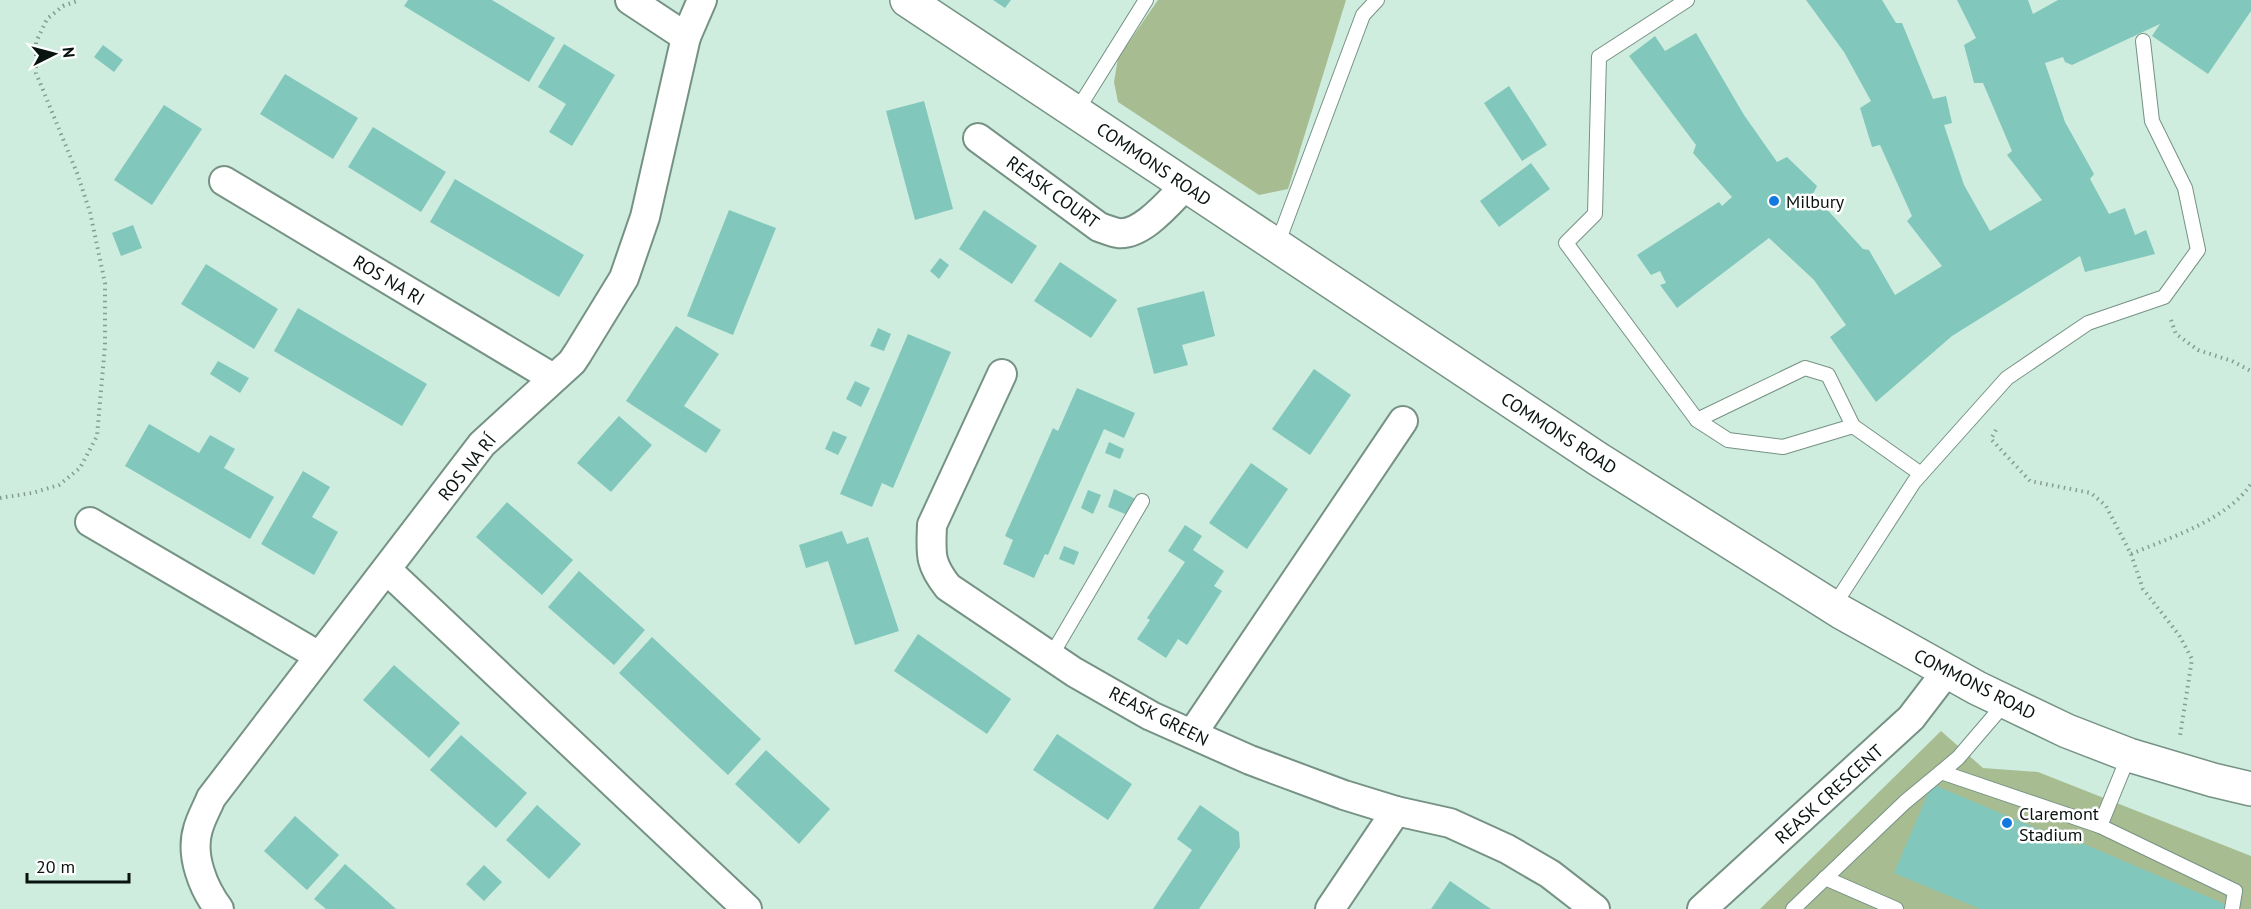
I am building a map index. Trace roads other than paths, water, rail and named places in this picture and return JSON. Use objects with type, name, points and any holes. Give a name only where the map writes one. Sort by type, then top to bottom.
[{"type":"street","points":[[630,0],[686,37]]},
{"type":"street","name":"ROS NA RÍ","points":[[219,909],[209,897],[197,865],[197,830],[211,798],[482,444],[572,362],[624,278],[645,217],[686,37],[702,0]]},
{"type":"street","name":"COMMONS ROAD","points":[[907,0],[1598,459],[1833,607],[1947,671],[2067,731],[2128,755],[2251,789]]},
{"type":"street","name":"REASK COURT","points":[[978,138],[1099,227],[1119,233],[1137,229],[1147,222],[1186,185]]},
{"type":"street","name":"ROS NA RI","points":[[224,181],[554,378]]},
{"type":"street","name":"REASK GREEN","points":[[1002,374],[932,525],[931,551],[935,571],[948,587],[1074,672],[1151,716],[1250,760],[1344,795],[1396,811],[1450,823],[1508,849],[1550,874],[1595,909]]},
{"type":"street","points":[[1192,734],[1403,421]]},
{"type":"street","points":[[90,522],[320,656]]},
{"type":"street","points":[[387,570],[747,909]]},
{"type":"street","name":"REASK CRESCENT","points":[[1702,909],[1911,718],[1947,671]]},
{"type":"street","points":[[1330,909],[1396,811]]},
{"type":"lane","points":[[1076,112],[1146,0]]},
{"type":"lane","points":[[1276,247],[1363,15],[1377,0]]},
{"type":"lane","points":[[1687,0],[1599,57],[1595,214],[1566,243],[1697,420],[1728,440],[1783,447],[1852,426]]},
{"type":"lane","points":[[1833,607],[1921,474],[2007,378],[2088,323],[2164,297],[2198,250],[2184,188],[2152,121],[2143,41]]},
{"type":"lane","points":[[1697,420],[1805,368],[1828,375],[1852,426],[1921,474]]},
{"type":"lane","points":[[1051,656],[1142,501]]},
{"type":"lane","points":[[1793,909],[1905,802],[1958,758],[2006,702]]},
{"type":"lane","points":[[2100,826],[2128,755]]},
{"type":"lane","points":[[1941,772],[2100,826],[2235,891],[2232,909]]},
{"type":"lane","points":[[1825,878],[1896,909]]},
{"type":"place","name":"Milbury","points":[[1774,201]]},
{"type":"place","name":"Claremont Stadium","points":[[2007,823]]}]
